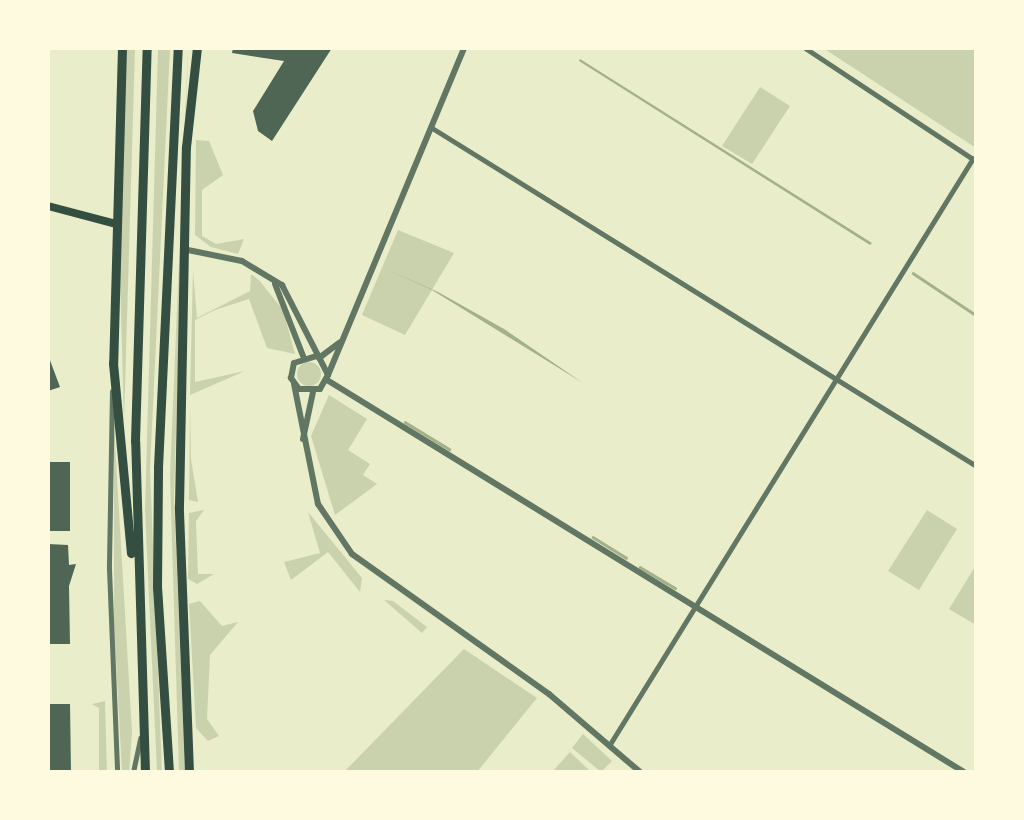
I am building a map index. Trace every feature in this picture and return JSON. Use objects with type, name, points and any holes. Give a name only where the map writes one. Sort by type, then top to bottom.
[{"type":"highway","points":[[122,48],[112,364],[136,574]]},
{"type":"highway","points":[[145,772],[136,574],[147,48]]},
{"type":"highway","points":[[169,772],[157,587],[158,467],[178,48]]},
{"type":"highway","points":[[189,772],[178,571],[183,249],[197,48]]},
{"type":"main road","points":[[48,206],[116,224]]},
{"type":"street","points":[[302,446],[314,392],[327,377],[464,48]]},
{"type":"street","points":[[610,744],[975,160],[804,48]]},
{"type":"street","points":[[432,128],[976,466]]},
{"type":"street","points":[[183,249],[242,261],[272,278],[291,298],[327,377],[697,610],[964,772]]},
{"type":"street","points":[[272,278],[303,356]]},
{"type":"street","points":[[303,356],[318,357],[341,341]]},
{"type":"street","points":[[303,356],[292,368],[302,446],[318,504],[352,554],[610,744],[640,772]]},
{"type":"street","points":[[112,364],[109,569],[117,772]]},
{"type":"street","points":[[294,384],[314,392]]},
{"type":"street","points":[[133,772],[142,730]]},
{"type":"shaded area","points":[[126,48],[135,48],[124,421],[119,238]]},
{"type":"shaded area","points":[[158,48],[170,48],[150,469],[162,772],[157,772],[145,510]]},
{"type":"shaded area","points":[[188,48],[174,497],[185,772],[179,772],[170,475]]},
{"type":"shaded area","points":[[823,48],[976,48],[976,148]]},
{"type":"shaded area","points":[[580,59],[872,243],[870,245]]},
{"type":"shaded area","points":[[760,87],[790,106],[752,164],[722,146]]},
{"type":"shaded area","points":[[196,140],[209,141],[223,175],[202,190],[202,236],[216,244],[244,239],[238,254],[211,247],[195,235]]},
{"type":"shaded area","points":[[398,230],[454,253],[405,335],[362,315]]},
{"type":"shaded area","points":[[384,268],[438,292],[504,329],[583,383],[432,290]]},
{"type":"shaded area","points":[[193,271],[197,318],[250,291],[251,274],[259,280],[283,310],[295,354],[267,348],[249,299],[215,310],[195,320],[195,382],[245,371],[190,395]]},
{"type":"shaded area","points":[[309,362],[321,374],[309,386],[297,374]]},
{"type":"shaded area","points":[[329,395],[367,419],[348,450],[370,464],[363,475],[377,484],[335,515],[311,436]]},
{"type":"shaded area","points":[[190,406],[191,459],[198,502],[189,500]]},
{"type":"shaded area","points":[[114,426],[132,732],[129,772],[122,772],[114,623]]},
{"type":"shaded area","points":[[204,510],[196,521],[198,574],[214,574],[197,584],[188,579],[189,513]]},
{"type":"shaded area","points":[[927,510],[957,529],[919,590],[888,571]]},
{"type":"shaded area","points":[[308,512],[362,578],[360,592],[328,552],[291,580],[284,562],[320,553]]},
{"type":"shaded area","points":[[976,565],[976,625],[949,609]]},
{"type":"shaded area","points":[[384,600],[393,601],[427,627],[422,633]]},
{"type":"shaded area","points":[[200,601],[222,626],[238,622],[210,655],[207,719],[219,736],[208,741],[196,728],[189,604]]},
{"type":"shaded area","points":[[464,649],[537,698],[477,772],[344,772]]},
{"type":"shaded area","points":[[105,701],[107,772],[99,772],[99,708],[92,704]]},
{"type":"shaded area","points":[[583,734],[612,761],[601,772],[572,748]]},
{"type":"shaded area","points":[[570,752],[591,772],[552,772]]},
{"type":"building","points":[[233,48],[332,48],[272,141],[258,131],[253,111],[284,61],[232,53]]},
{"type":"building","points":[[48,355],[60,387],[48,391]]},
{"type":"building","points":[[48,462],[70,462],[70,531],[48,531]]},
{"type":"building","points":[[48,544],[68,545],[69,565],[76,564],[69,586],[70,644],[49,644]]},
{"type":"building","points":[[48,704],[70,704],[71,772],[48,772]]},
{"type":"waterway","points":[[913,273],[976,315]]},
{"type":"waterway","points":[[405,422],[449,449]]},
{"type":"waterway","points":[[593,537],[626,558]]},
{"type":"waterway","points":[[640,567],[675,588]]}]
